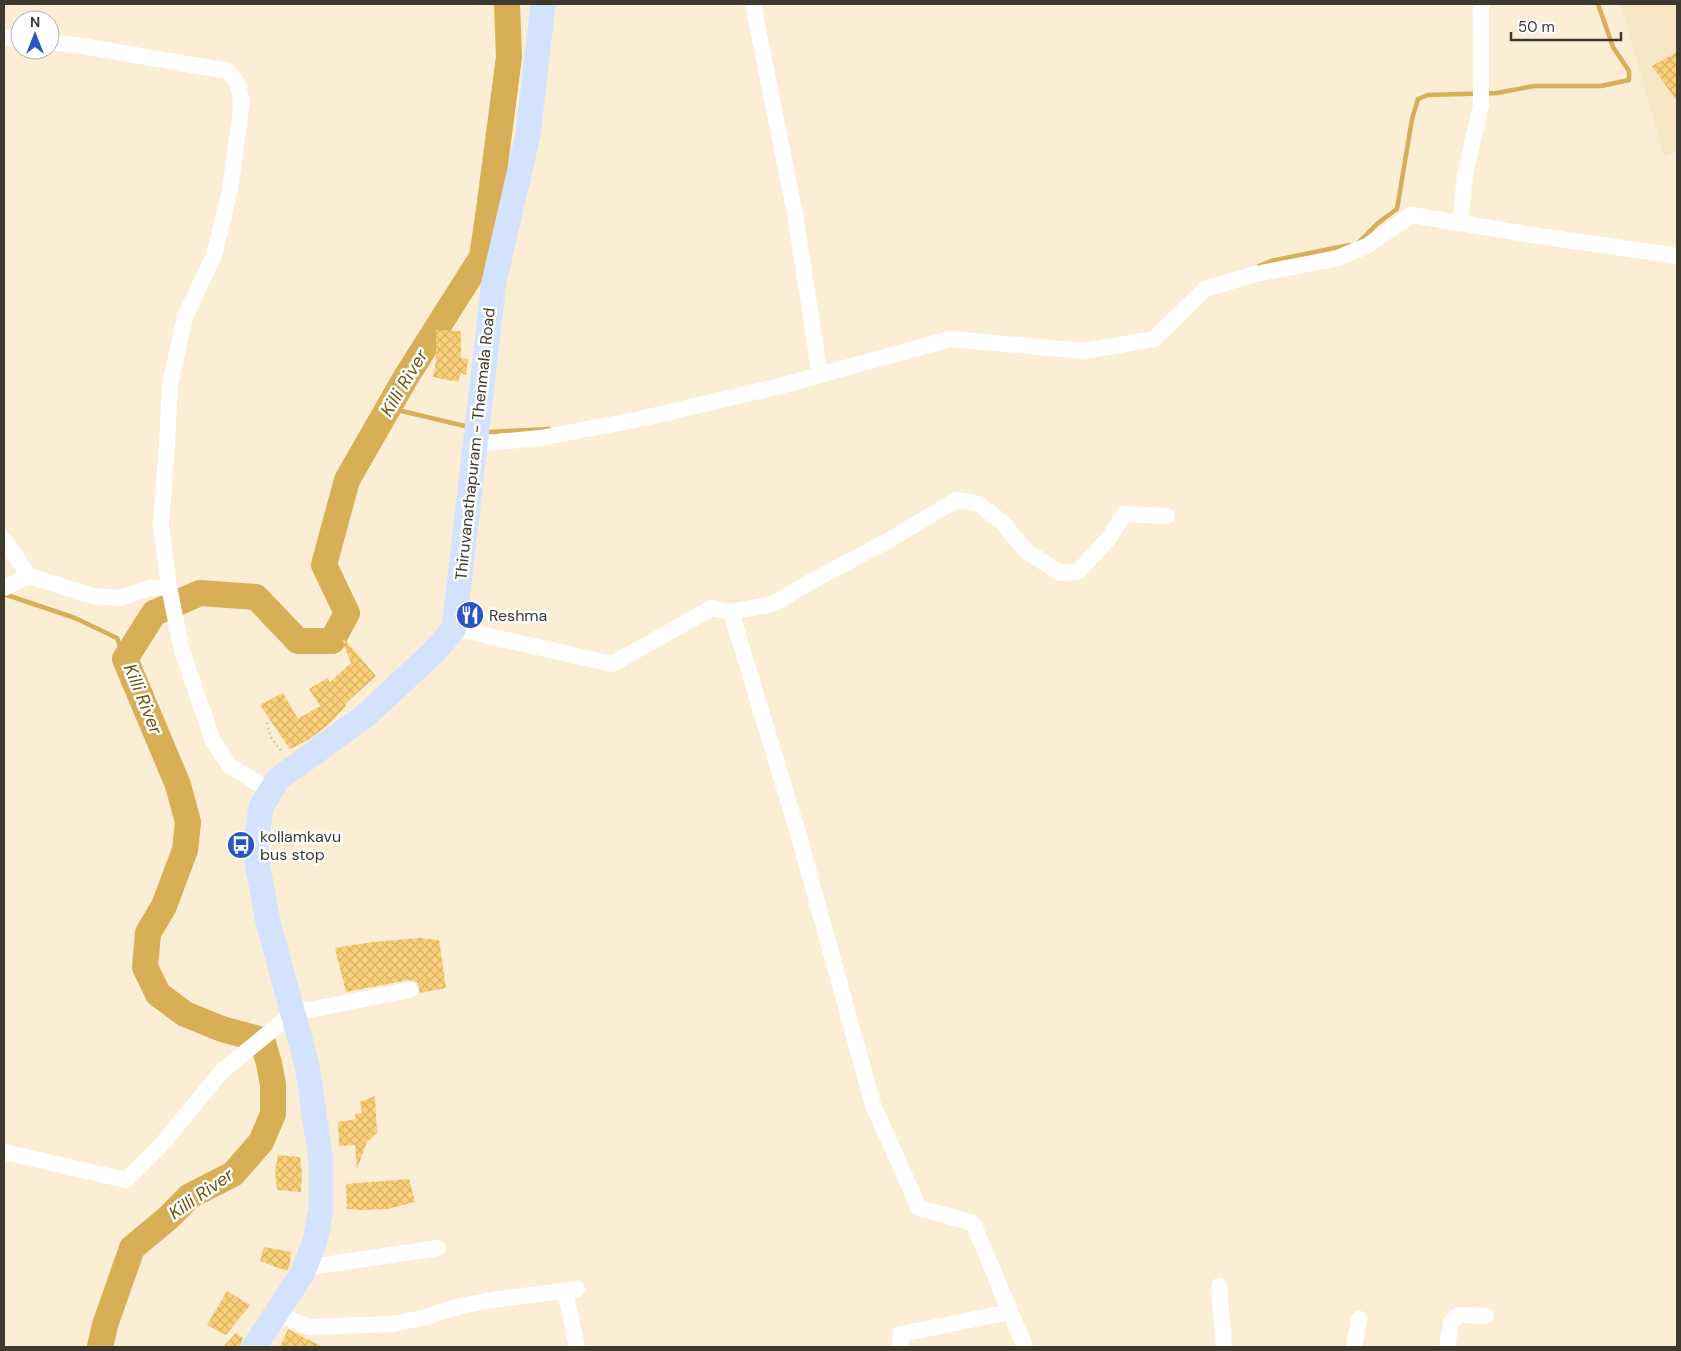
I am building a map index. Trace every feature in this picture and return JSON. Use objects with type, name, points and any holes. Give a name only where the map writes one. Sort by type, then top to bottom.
[{"type":"main road","name":"Thiruvanathapuram - Thenmala Road","points":[[454,628],[476,444],[485,346],[494,282],[528,135],[543,4]]},
{"type":"main road","points":[[254,1347],[302,1274],[315,1241],[321,1209],[321,1162],[307,1065],[268,922],[255,851],[261,807],[278,779],[365,716],[435,651],[454,628]]},
{"type":"street","points":[[753,4],[795,214],[820,375]]},
{"type":"street","points":[[1460,223],[1465,174],[1481,105],[1482,4]]},
{"type":"street","points":[[60,43],[228,71],[237,83],[242,101],[230,190],[214,255],[185,317],[170,384],[161,524],[169,588],[182,651],[213,741],[230,766],[270,790]]},
{"type":"street","points":[[476,444],[540,438],[640,419],[820,375],[950,339],[1084,352],[1154,339],[1205,289],[1256,274],[1335,259],[1367,246],[1411,215],[1677,256]]},
{"type":"street","points":[[454,628],[612,664],[712,608],[731,612],[774,604],[814,580],[891,539],[956,500],[979,504],[1002,522],[1025,550],[1060,574],[1078,572],[1109,538],[1124,514],[1167,516]]},
{"type":"street","points":[[4,539],[29,576],[93,596],[120,598],[150,588],[169,588]]},
{"type":"street","points":[[4,588],[29,576]]},
{"type":"street","points":[[731,612],[798,833],[873,1106],[919,1208],[973,1223],[1024,1347]]},
{"type":"street","points":[[4,1152],[126,1180],[162,1144],[222,1071],[293,1013],[410,990]]},
{"type":"street","points":[[304,1268],[438,1248]]},
{"type":"street","points":[[1219,1286],[1224,1347]]},
{"type":"street","points":[[276,1313],[309,1328],[392,1324],[492,1300],[571,1290],[577,1347]]},
{"type":"street","points":[[900,1347],[901,1334],[1010,1312]]},
{"type":"street","points":[[1447,1347],[1451,1323],[1458,1315],[1486,1316]]},
{"type":"street","points":[[1354,1347],[1359,1319]]},
{"type":"path","points":[[268,723],[270,736],[293,767]]},
{"type":"shaded area","points":[[1621,4],[1677,4],[1677,151],[1664,156]]},
{"type":"building","points":[[1677,52],[1677,101],[1652,66]]},
{"type":"building","points":[[436,330],[461,331],[461,358],[468,359],[466,375],[461,373],[458,382],[433,377],[436,361]]},
{"type":"building","points":[[344,639],[376,676],[345,704],[346,706],[328,725],[307,741],[290,749],[260,705],[283,693],[298,719],[320,706],[309,689],[327,678],[330,682],[351,663],[342,641]]},
{"type":"building","points":[[419,938],[439,940],[446,988],[420,993],[418,984],[409,980],[346,992],[335,948]]},
{"type":"building","points":[[375,1096],[377,1133],[367,1142],[357,1169],[355,1145],[339,1146],[338,1122],[356,1119],[355,1114],[362,1113],[360,1102]]},
{"type":"building","points":[[278,1155],[300,1157],[302,1174],[301,1192],[277,1190],[275,1171]]},
{"type":"building","points":[[409,1179],[415,1202],[387,1209],[347,1209],[346,1184]]},
{"type":"building","points":[[264,1247],[291,1252],[290,1265],[287,1271],[260,1261]]},
{"type":"building","points":[[227,1291],[250,1305],[226,1335],[207,1325]]},
{"type":"building","points":[[288,1329],[323,1347],[280,1347]]},
{"type":"building","points":[[236,1333],[243,1338],[240,1347],[223,1347]]},
{"type":"waterway","name":"Killi River","points":[[100,1347],[105,1325],[132,1248],[167,1219],[190,1196],[233,1174],[261,1142],[273,1114],[273,1085],[262,1040],[222,1029],[185,1014],[158,994],[145,967],[148,933],[164,906],[185,850],[188,822],[178,785],[125,659],[154,613],[200,593],[256,597],[298,641],[332,641],[347,613],[324,565],[347,480],[406,377],[482,257],[509,57],[507,4]]},
{"type":"waterway","points":[[1358,243],[1378,223],[1397,209],[1412,119],[1418,99],[1428,95],[1497,93],[1534,86],[1601,86],[1629,80],[1629,71],[1613,47],[1598,4]]},
{"type":"waterway","points":[[1259,266],[1271,261],[1349,245]]},
{"type":"waterway","points":[[389,408],[465,426]]},
{"type":"waterway","points":[[490,432],[549,429]]},
{"type":"waterway","points":[[4,594],[75,618],[117,638],[125,659]]},
{"type":"place","name":"Reshma","points":[[470,615]]},
{"type":"place","name":"kollamkavu bus stop","points":[[241,845]]}]
